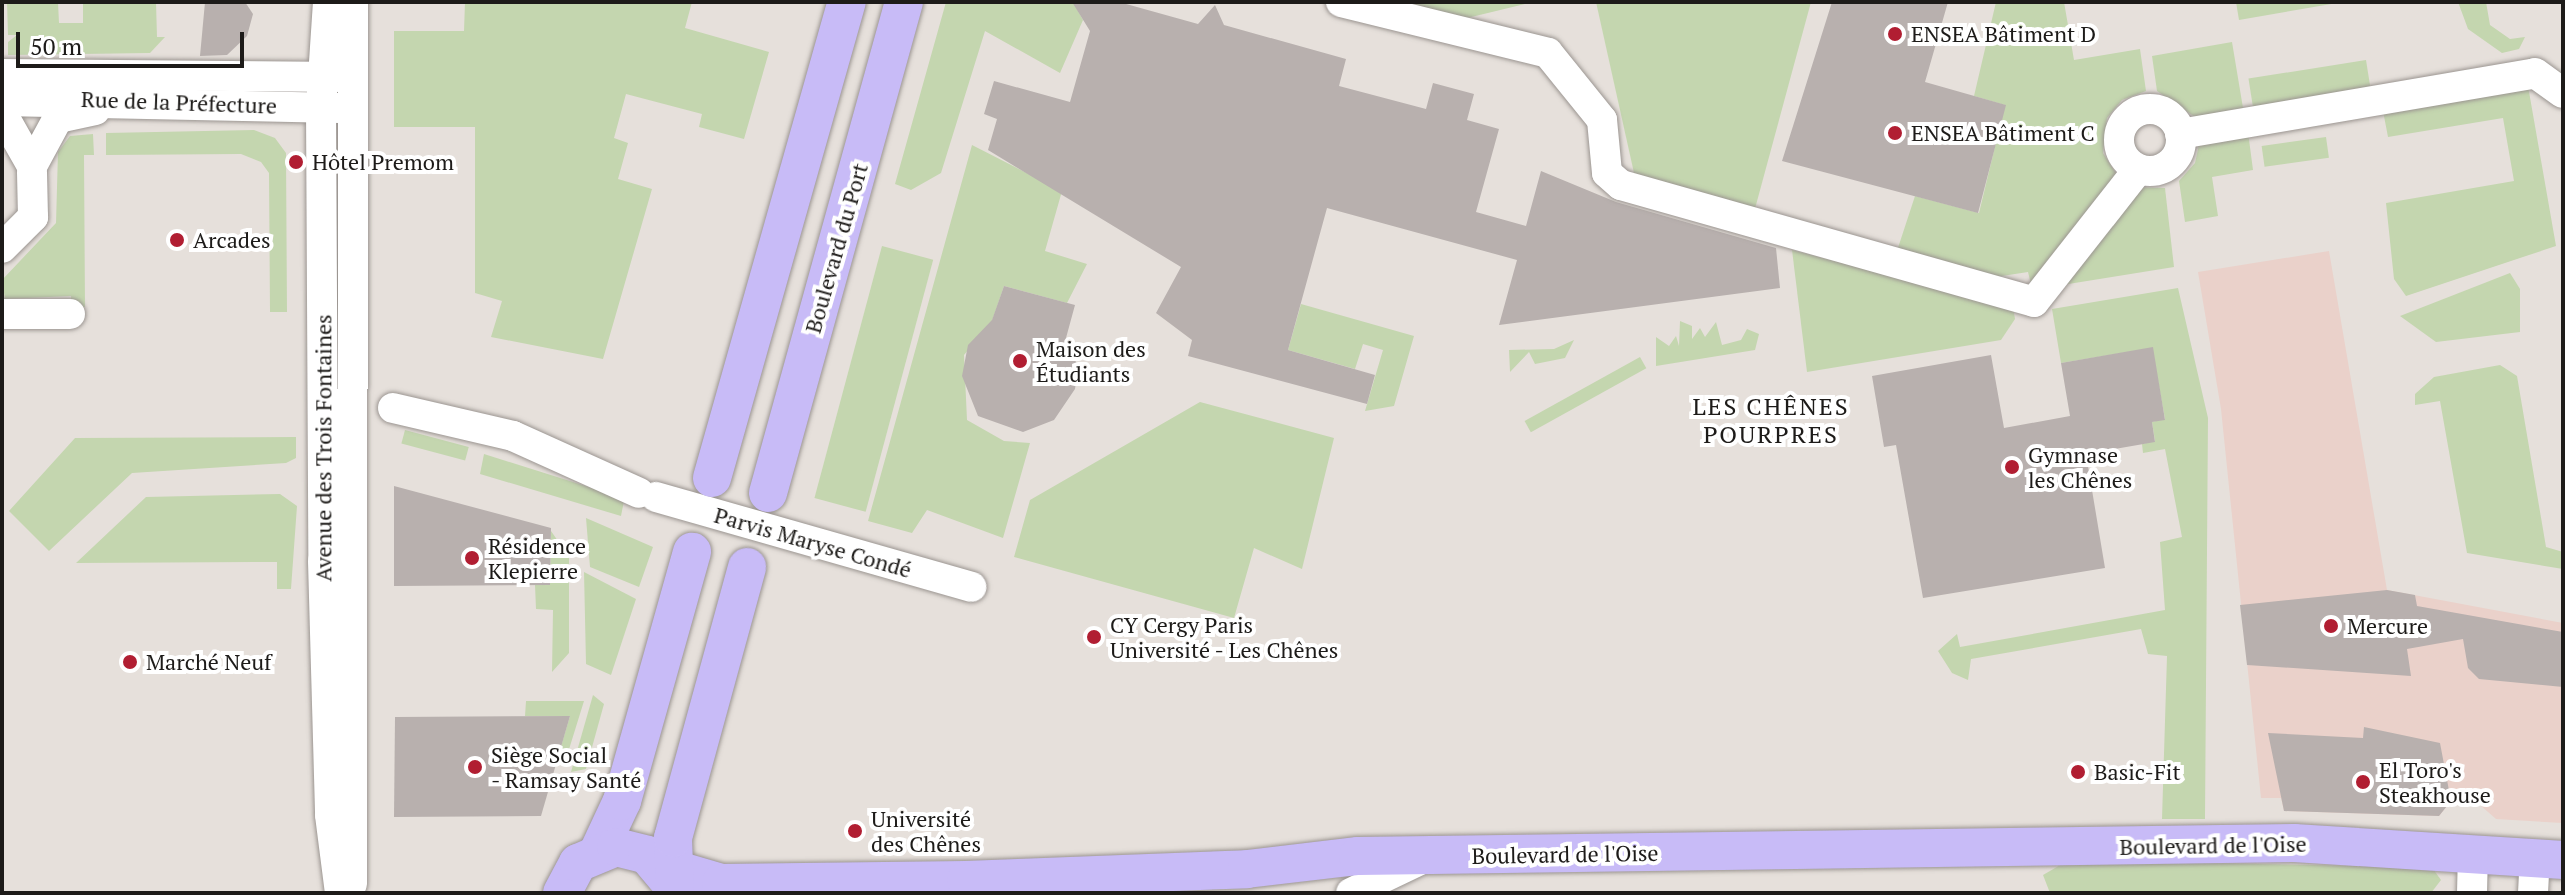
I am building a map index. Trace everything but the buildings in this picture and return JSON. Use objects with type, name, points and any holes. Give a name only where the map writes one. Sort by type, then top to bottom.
[{"type":"main road","points":[[712,478],[847,2]]},
{"type":"main road","name":"Boulevard du Port","points":[[768,493],[904,2]]},
{"type":"main road","points":[[599,850],[622,801],[692,552]]},
{"type":"main road","points":[[671,881],[673,838],[747,567]]},
{"type":"main road","name":"Boulevard de l'Oise","points":[[671,881],[966,880],[1435,856],[2283,843],[2473,853],[2544,871]]},
{"type":"main road","points":[[562,893],[578,863],[599,850],[632,849],[671,881]]},
{"type":"street","name":"Avenue des Trois Fontaines","points":[[328,2],[321,107],[342,816],[352,893]]},
{"type":"street","name":"Avenue des Trois Fontaines","points":[[340,893],[355,108],[353,2]]},
{"type":"street","points":[[1341,2],[1540,48],[1602,120],[1607,173],[1621,185],[2034,302],[2138,170],[2173,162],[2180,134]]},
{"type":"street","points":[[2180,134],[2535,73],[2563,93]]},
{"type":"street","name":"Rue de la Préfecture","points":[[2,74],[354,77]]},
{"type":"street","name":"Rue de la Préfecture","points":[[2,101],[355,108]]},
{"type":"street","points":[[2,248],[33,217],[32,169],[48,129],[68,113],[218,103]]},
{"type":"street","points":[[2138,170],[2118,145],[2129,116],[2159,110],[2180,134]]},
{"type":"street","points":[[2,113],[32,169]]},
{"type":"street","points":[[2,314],[70,314]]},
{"type":"street","name":"Parvis Maryse Condé","points":[[393,408],[528,441],[647,495],[971,587]]},
{"type":"street","points":[[2472,893],[2473,853]]},
{"type":"street","points":[[1351,893],[1435,856]]},
{"type":"shaded area","points":[[2329,251],[2387,590],[2563,623],[2563,823],[2496,819],[2480,805],[2451,801],[2439,816],[2284,811],[2281,798],[2261,798],[2221,409],[2198,272]]},
{"type":"green space","points":[[7,2],[58,2],[59,23],[83,23],[83,2],[156,2],[157,37],[165,37],[150,53],[8,55],[8,42],[17,35],[8,35]]},
{"type":"green space","points":[[465,2],[692,2],[685,28],[769,52],[744,139],[699,127],[702,114],[626,94],[614,138],[628,143],[618,179],[652,189],[603,359],[491,337],[502,301],[475,293],[475,127],[394,127],[394,31],[464,31]]},
{"type":"green space","points":[[946,2],[1073,2],[1083,20],[1060,73],[985,31],[941,173],[911,190],[895,184]]},
{"type":"green space","points":[[1407,2],[1533,2],[1463,19]]},
{"type":"green space","points":[[1596,2],[1811,2],[1753,216],[1636,182]]},
{"type":"green space","points":[[1996,2],[2064,2],[2074,60],[2140,49],[2146,91],[2122,100],[2107,118],[2103,153],[2119,178],[2032,288],[2028,272],[1976,280],[1895,257],[1915,196],[1979,213],[2005,105],[1974,96]]},
{"type":"green space","points":[[2236,2],[2343,2],[2239,20]]},
{"type":"green space","points":[[2458,2],[2486,2],[2490,25],[2510,39],[2525,37],[2519,49],[2502,53],[2468,29]]},
{"type":"green space","points":[[2232,42],[2244,114],[2195,117],[2157,91],[2152,56]]},
{"type":"green space","points":[[2366,60],[2371,92],[2253,110],[2248,79]]},
{"type":"green space","points":[[2528,86],[2556,246],[2406,296],[2394,279],[2386,203],[2514,181],[2503,118],[2388,137],[2383,111]]},
{"type":"green space","points":[[254,130],[275,138],[286,153],[287,312],[270,312],[269,173],[261,162],[241,154],[106,155],[106,133]]},
{"type":"green space","points":[[2248,132],[2253,170],[2212,177],[2218,216],[2185,222],[2179,181],[2195,163],[2200,140]]},
{"type":"green space","points":[[93,134],[94,155],[84,155],[85,307],[71,307],[71,296],[5,299],[2,280],[56,223],[58,152],[70,136]]},
{"type":"green space","points":[[2326,137],[2329,158],[2265,167],[2262,146]]},
{"type":"green space","points":[[972,145],[1062,191],[1045,251],[1087,264],[1067,303],[1004,286],[992,321],[964,355],[967,420],[1004,441],[1030,443],[1003,538],[927,510],[912,533],[868,521]]},
{"type":"green space","points":[[2134,187],[2165,188],[2174,267],[2056,286]]},
{"type":"green space","points":[[882,246],[933,260],[866,512],[814,498]]},
{"type":"green space","points":[[1792,250],[2013,307],[2015,319],[2001,340],[1807,372]]},
{"type":"green space","points":[[2510,273],[2520,289],[2520,332],[2436,342],[2400,316]]},
{"type":"green space","points":[[2178,288],[2208,418],[2205,819],[2162,819],[2167,656],[2148,654],[2141,629],[1971,659],[1968,680],[1952,673],[1938,651],[1957,634],[1960,647],[2165,610],[2160,542],[2182,537],[2165,449],[2143,453],[2142,444],[2155,441],[2152,422],[2165,419],[2152,348],[2061,363],[2052,309]]},
{"type":"green space","points":[[1301,304],[1414,336],[1394,406],[1365,411],[1383,350],[1363,344],[1355,369],[1288,350]]},
{"type":"green space","points":[[1680,321],[1692,326],[1692,339],[1700,328],[1705,337],[1716,322],[1722,345],[1741,340],[1747,329],[1759,334],[1755,350],[1656,366],[1656,337],[1669,346],[1676,336],[1679,346]]},
{"type":"green space","points":[[1574,340],[1565,358],[1535,364],[1529,352],[1510,372],[1509,350],[1554,349]]},
{"type":"green space","points":[[1640,357],[1646,368],[1531,432],[1525,421]]},
{"type":"green space","points":[[2500,365],[2517,376],[2546,547],[2563,552],[2563,569],[2467,553],[2440,401],[2415,405],[2415,394],[2434,377]]},
{"type":"green space","points":[[1200,402],[1334,438],[1302,569],[1254,548],[1234,618],[1014,557],[1030,500]]},
{"type":"green space","points":[[405,430],[469,447],[465,461],[401,444]]},
{"type":"green space","points":[[296,437],[296,458],[286,463],[132,473],[49,551],[9,511],[75,438]]},
{"type":"green space","points":[[484,454],[611,494],[624,501],[621,516],[480,474]]},
{"type":"green space","points":[[280,494],[297,506],[291,589],[277,589],[277,562],[76,563],[146,497]]},
{"type":"green space","points":[[586,518],[653,547],[639,587],[590,567]]},
{"type":"green space","points":[[551,531],[569,557],[569,653],[552,672],[553,610],[536,609],[535,585],[550,585]]},
{"type":"green space","points":[[584,572],[636,599],[611,675],[586,664]]},
{"type":"green space","points":[[593,695],[604,704],[586,769],[571,772]]},
{"type":"green space","points":[[526,701],[584,701],[566,759],[557,760],[570,716],[525,716]]},
{"type":"green space","points":[[2062,864],[2416,867],[2433,869],[2441,880],[2431,893],[2050,893],[2043,875]]},
{"type":"place","name":"ENSEA Bâtiment D","points":[[1895,34]]},
{"type":"place","name":"ENSEA Bâtiment C","points":[[1895,133]]},
{"type":"place","name":"Hôtel Premom","points":[[296,162]]},
{"type":"place","name":"Arcades","points":[[177,240]]},
{"type":"place","name":"Maison des Étudiants","points":[[1020,361]]},
{"type":"place","name":"Gymnase les Chênes","points":[[2012,467]]},
{"type":"place","name":"Résidence Klepierre","points":[[472,558]]},
{"type":"place","name":"Mercure","points":[[2331,626]]},
{"type":"place","name":"CY Cergy Paris Université - Les Chênes","points":[[1094,637]]},
{"type":"place","name":"Marché Neuf","points":[[130,662]]},
{"type":"place","name":"Siège Social - Ramsay Santé","points":[[475,767]]},
{"type":"place","name":"Basic-Fit","points":[[2078,772]]},
{"type":"place","name":"El Toro's Steakhouse","points":[[2363,782]]},
{"type":"place","name":"Université des Chênes","points":[[855,831]]},
{"type":"district","name":"LES CHÊNES POURPRES","points":[[1771,421]]}]
